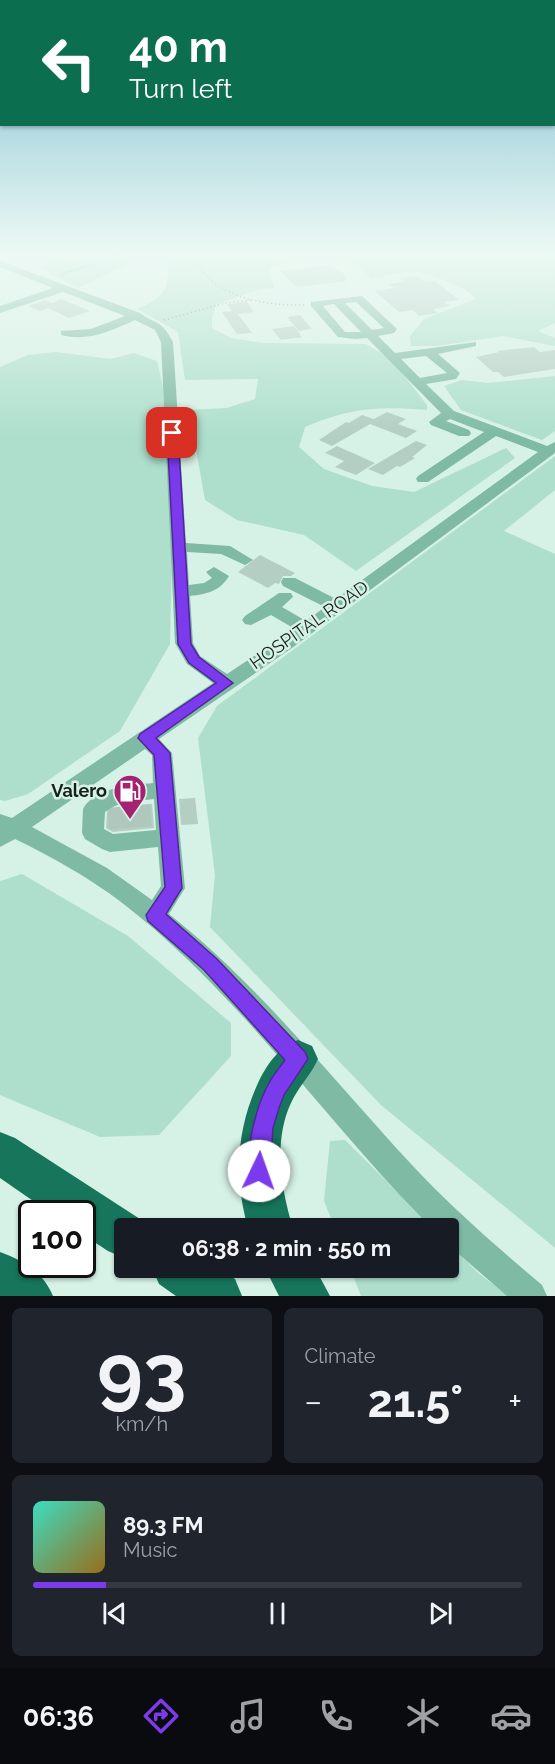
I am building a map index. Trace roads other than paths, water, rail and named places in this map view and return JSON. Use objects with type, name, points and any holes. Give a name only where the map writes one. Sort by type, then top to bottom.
[{"type":"highway","points":[[268,1218],[259,1171],[263,1128],[276,1089],[298,1059]]},
{"type":"highway","points":[[0,1153],[114,1228]]},
{"type":"highway","points":[[0,1275],[29,1296]]},
{"type":"highway","points":[[190,1278],[218,1296]]},
{"type":"highway","points":[[294,1278],[306,1296]]},
{"type":"street","points":[[65,333],[77,336],[89,335],[135,315]]},
{"type":"street","points":[[137,315],[153,322],[160,328],[167,342],[183,634],[188,653],[201,666],[226,683]]},
{"type":"street","points":[[325,315],[342,335],[390,331],[391,328],[377,315]]},
{"type":"street","points":[[351,315],[449,414],[494,431],[552,448]]},
{"type":"street","points":[[392,357],[472,344]]},
{"type":"street","points":[[417,382],[452,376],[454,373],[428,352]]},
{"type":"street","points":[[449,414],[436,422],[482,440]]},
{"type":"street","points":[[423,479],[494,431]]},
{"type":"street","name":"HOSPITAL ROAD","points":[[5,830],[307,629],[552,448]]},
{"type":"street","points":[[179,547],[224,549],[245,560]]},
{"type":"street","points":[[182,591],[213,586],[221,576],[214,572]]},
{"type":"street","points":[[281,595],[337,606]]},
{"type":"street","points":[[251,620],[281,595]]},
{"type":"street","points":[[281,595],[307,629]]},
{"type":"street","points":[[146,738],[162,753],[173,888],[155,915]]},
{"type":"street","points":[[164,790],[128,800],[103,801],[94,808],[93,833],[110,843],[131,837],[168,837]]},
{"type":"street","points":[[5,830],[72,858],[128,894],[155,915],[210,964],[403,1178],[451,1225],[531,1296]]},
{"type":"tunnel","points":[[139,805],[141,831]]},
{"type":"tunnel","points":[[118,807],[120,833]]},
{"type":"place","name":"Valero","points":[[130,820]]}]
